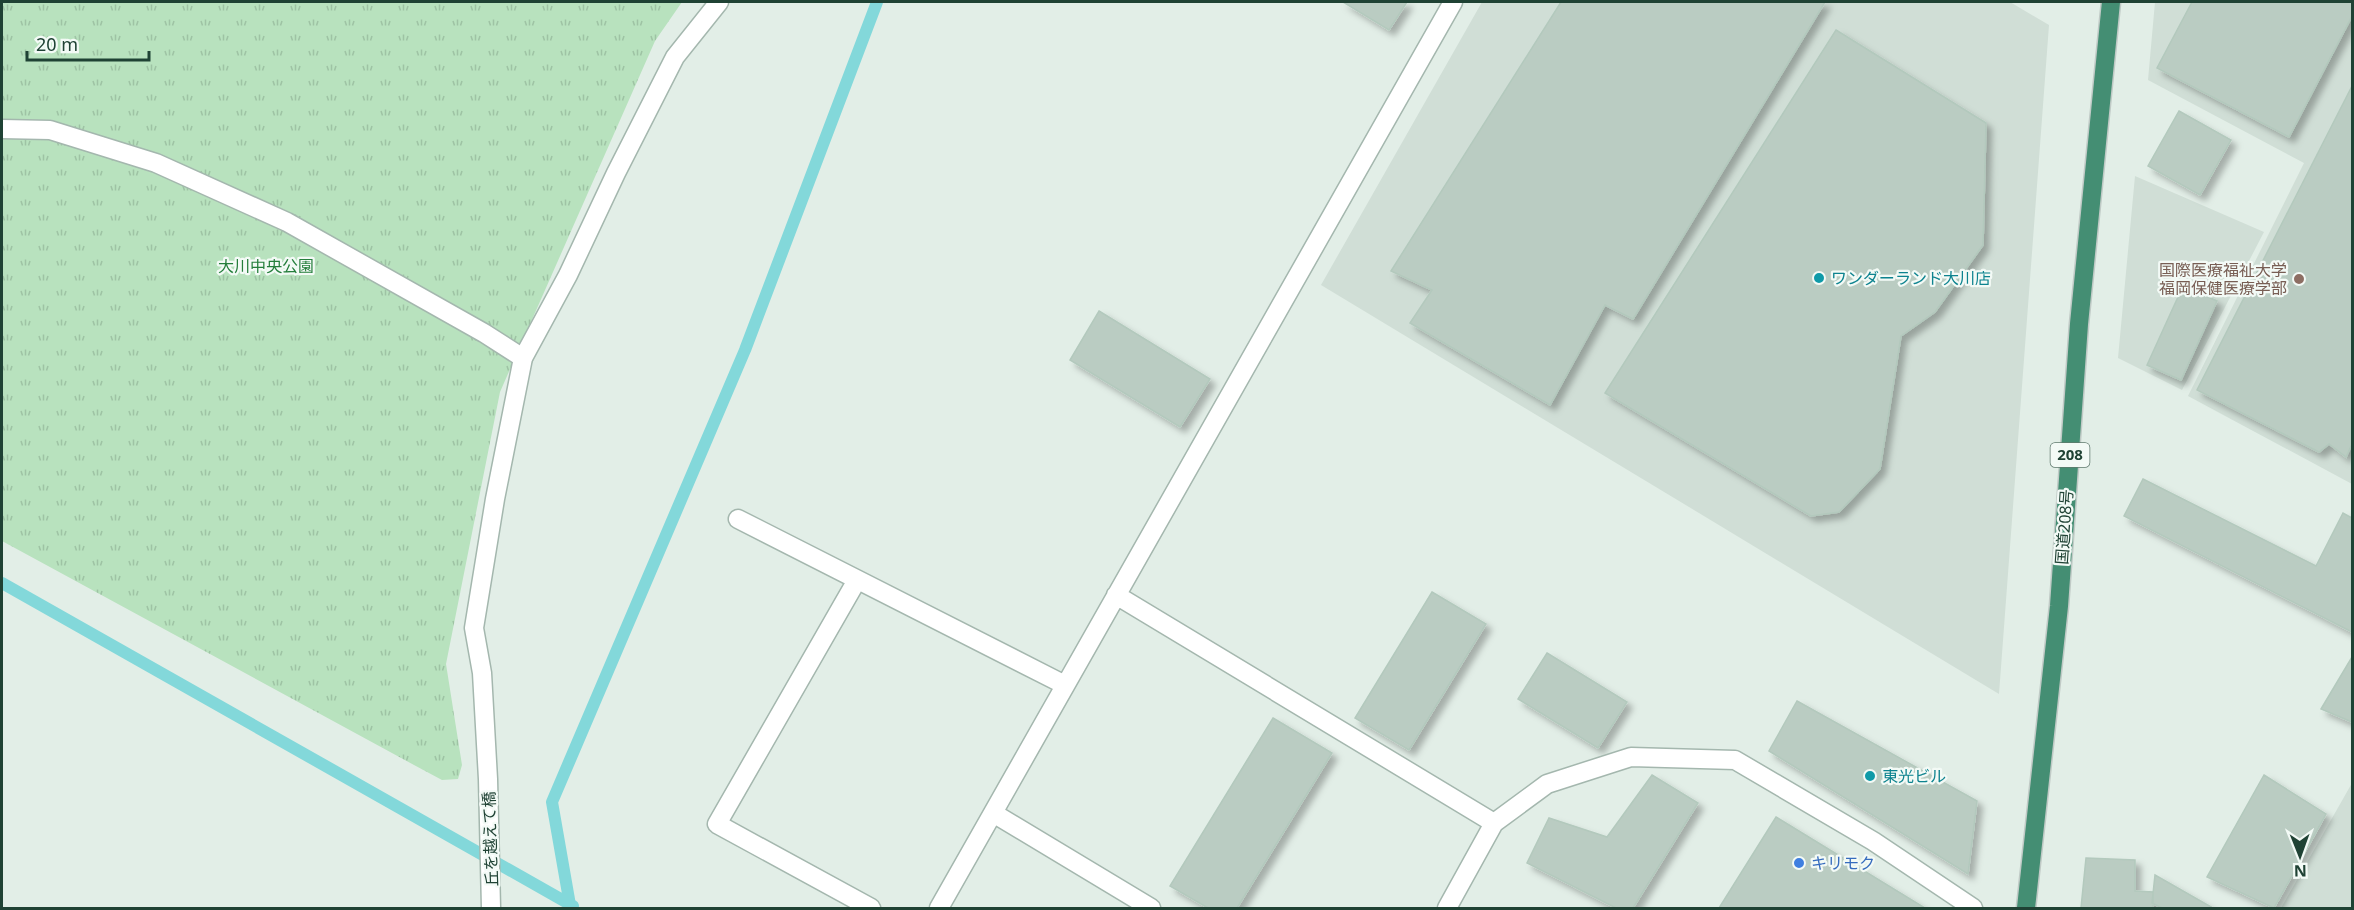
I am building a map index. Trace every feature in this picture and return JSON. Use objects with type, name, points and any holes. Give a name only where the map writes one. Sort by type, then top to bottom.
[{"type":"highway","name":"国道208号","points":[[2026,909],[2059,606],[2079,324],[2111,2]]},
{"type":"street","name":"丘を越えて橋","points":[[491,904],[488,779],[482,672],[474,628],[495,499],[524,358],[568,275],[616,172],[675,57],[719,2]]},
{"type":"street","points":[[939,909],[1453,2]]},
{"type":"street","points":[[2,129],[50,130],[156,163],[287,222],[524,358]]},
{"type":"street","points":[[738,519],[1065,685]]},
{"type":"street","points":[[857,580],[717,824],[871,909]]},
{"type":"street","points":[[1116,595],[1494,823]]},
{"type":"street","points":[[1447,909],[1494,823],[1547,784],[1631,757],[1735,760],[1873,841],[1973,909]]},
{"type":"street","points":[[993,813],[1150,909]]},
{"type":"shaded area","points":[[1482,2],[2010,2],[2049,25],[1999,694],[1321,285]]},
{"type":"shaded area","name":"国際医療福祉大学 福岡保健医療学部","points":[[2155,2],[2352,2],[2352,484],[2188,396],[2304,163],[2148,80]]},
{"type":"shaded area","points":[[2135,176],[2264,232],[2182,390],[2118,358]]},
{"type":"shaded area","points":[[2352,783],[2352,908],[2281,908]]},
{"type":"green space","name":"大川中央公園","points":[[2,2],[682,2],[655,41],[500,392],[446,664],[462,765],[458,779],[442,780],[2,541]]},
{"type":"building","points":[[1343,2],[1407,2],[1389,30]]},
{"type":"building","points":[[1561,2],[1825,2],[1633,319],[1605,305],[1550,405],[1410,323],[1432,290],[1391,271]]},
{"type":"building","points":[[2192,2],[2352,2],[2352,16],[2289,137],[2157,68]]},
{"type":"building","name":"ワンダーランド大川店","points":[[1836,30],[1986,123],[1983,245],[1935,312],[1901,336],[1880,469],[1839,512],[1811,516],[1605,393]]},
{"type":"building","points":[[2352,86],[2352,444],[2346,457],[2329,444],[2319,452],[2197,390]]},
{"type":"building","points":[[2179,111],[2231,140],[2200,195],[2148,166]]},
{"type":"building","points":[[2183,286],[2217,301],[2181,380],[2147,365]]},
{"type":"building","points":[[1099,311],[1210,379],[1180,427],[1070,360]]},
{"type":"building","points":[[2143,479],[2316,566],[2343,513],[2352,518],[2352,632],[2124,516]]},
{"type":"building","points":[[1432,592],[1486,624],[1409,750],[1355,718]]},
{"type":"building","points":[[1547,653],[1627,702],[1598,748],[1518,699]]},
{"type":"building","points":[[2352,657],[2352,722],[2321,709]]},
{"type":"building","name":"東光ビル","points":[[1797,701],[1977,801],[1968,874],[1769,751]]},
{"type":"building","points":[[1273,718],[1332,753],[1237,908],[1208,908],[1170,886]]},
{"type":"building","points":[[1652,775],[1698,803],[1633,908],[1616,908],[1527,863],[1549,818],[1607,837]]},
{"type":"building","points":[[2264,775],[2326,814],[2274,908],[2207,877]]},
{"type":"building","name":"キリモク","points":[[1776,817],[1925,908],[1719,908]]},
{"type":"building","points":[[2086,858],[2135,860],[2135,891],[2153,892],[2153,908],[2081,908]]},
{"type":"building","points":[[2155,875],[2213,908],[2162,908],[2152,903]]},
{"type":"waterway","points":[[570,905],[552,802],[745,350],[877,2]]},
{"type":"waterway","points":[[2,583],[573,906]]},
{"type":"place","name":"ワンダーランド大川店","points":[[1819,278]]},
{"type":"place","name":"国際医療福祉大学 福岡保健医療学部","points":[[2299,279]]},
{"type":"place","name":"東光ビル","points":[[1870,776]]},
{"type":"place","name":"キリモク","points":[[1799,863]]}]
